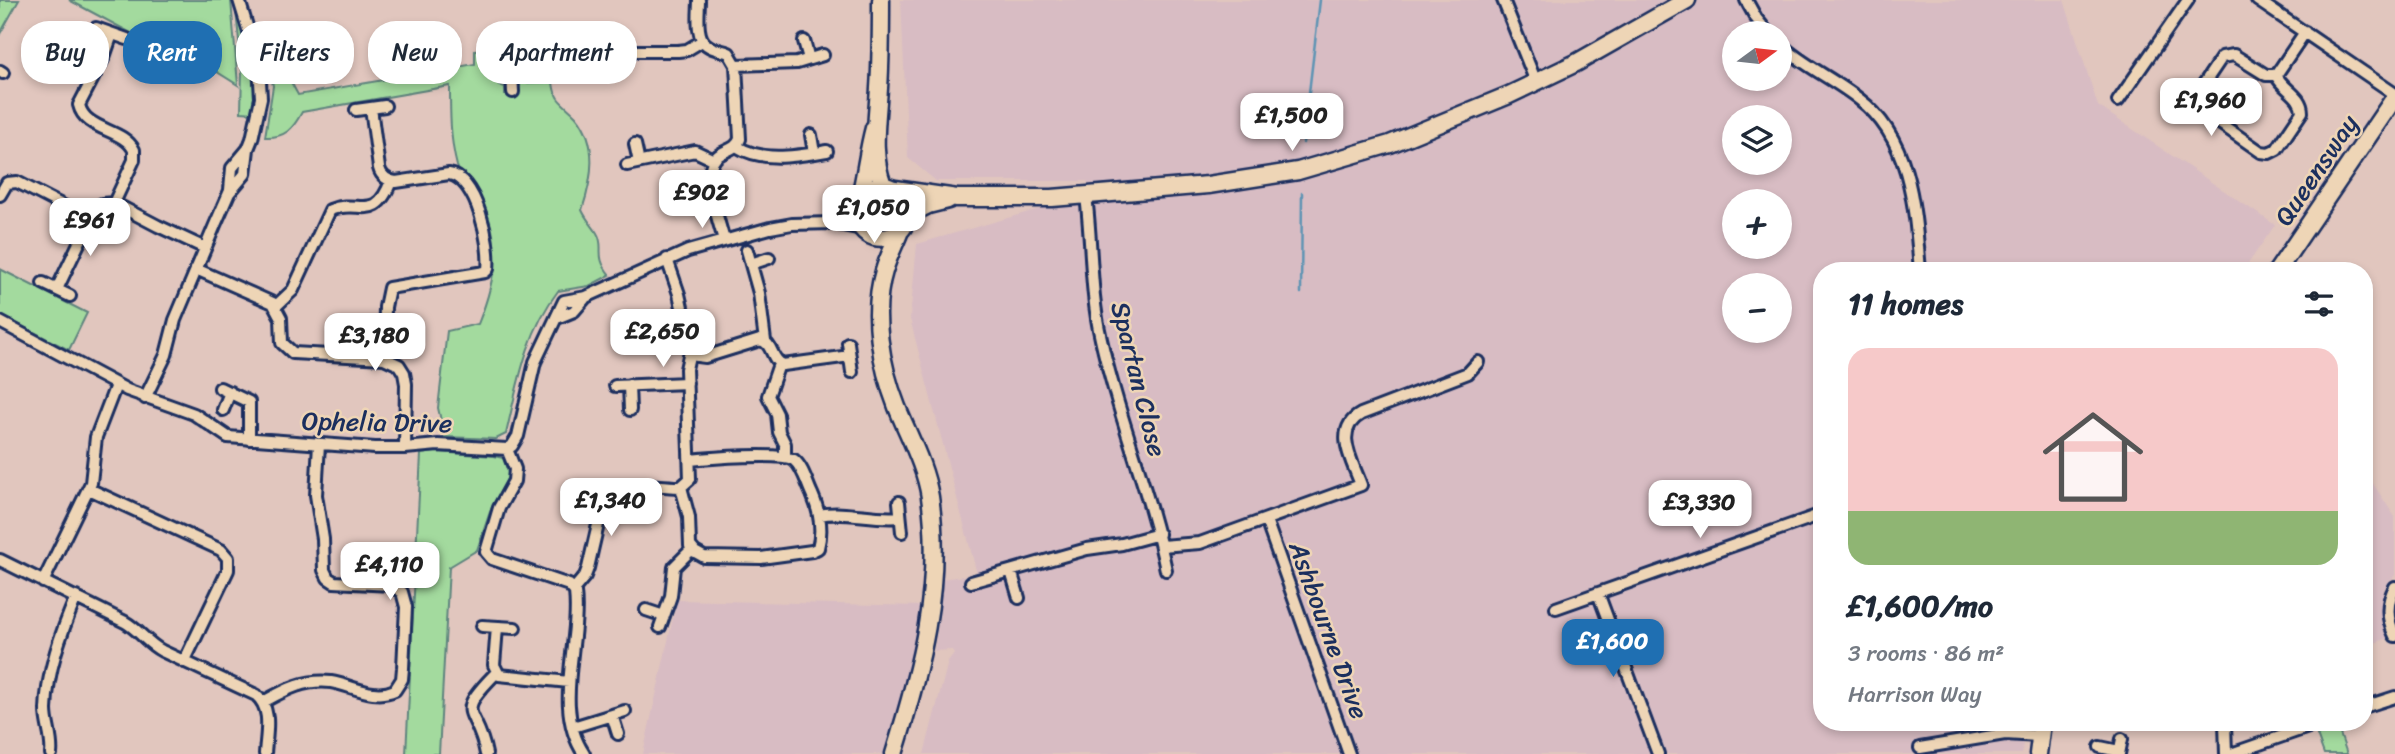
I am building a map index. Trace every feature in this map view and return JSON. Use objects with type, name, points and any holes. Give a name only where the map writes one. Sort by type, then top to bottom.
[{"type":"street","points":[[145,398],[166,355],[175,320],[229,193],[232,168],[248,149],[259,118],[262,89],[259,65],[239,0]]},
{"type":"street","points":[[699,0],[702,41],[707,46],[729,53],[736,65],[740,139],[736,146],[719,154],[710,170],[724,240]]},
{"type":"street","points":[[833,223],[855,213],[861,195],[879,88],[881,0]]},
{"type":"street","points":[[1503,0],[1536,82]]},
{"type":"street","points":[[861,195],[872,187],[889,187],[957,198],[1086,195],[1226,183],[1319,166],[1390,144],[1536,82],[1687,0]]},
{"type":"street","points":[[1746,0],[1758,21]]},
{"type":"street","points":[[2118,101],[2188,0]]},
{"type":"street","points":[[2265,2],[2395,96]]},
{"type":"street","points":[[2276,75],[2305,32]]},
{"type":"street","points":[[109,33],[123,38]]},
{"type":"street","points":[[112,34],[104,57],[79,105],[84,117],[127,141],[134,150],[134,160],[114,203]]},
{"type":"street","points":[[637,51],[687,50],[702,41]]},
{"type":"street","points":[[804,41],[809,59]]},
{"type":"street","points":[[736,65],[797,63],[822,55]]},
{"type":"street","points":[[1792,55],[1863,102],[1895,143],[1910,185],[1919,262]]},
{"type":"street","points":[[2226,55],[2234,55],[2266,75],[2276,75],[2284,88],[2300,99],[2302,112],[2273,151],[2261,152],[2198,108],[2197,93],[2226,55]]},
{"type":"street","points":[[513,84],[513,92]]},
{"type":"street","name":"Queensway","points":[[2283,262],[2395,96]]},
{"type":"street","points":[[356,110],[385,106]]},
{"type":"street","points":[[371,108],[379,167],[385,177],[391,181],[449,174],[457,176],[475,202],[487,234],[490,252],[488,269],[485,272],[389,288],[385,307],[384,358]]},
{"type":"street","points":[[874,128],[877,172],[906,202],[908,215],[883,273],[879,317],[881,348],[896,404],[925,474],[933,537],[931,601],[922,661],[894,754]]},
{"type":"street","points":[[811,135],[814,153]]},
{"type":"street","points":[[635,144],[639,162]]},
{"type":"street","points":[[736,146],[754,155],[783,157],[827,151]]},
{"type":"street","points":[[628,165],[695,151],[714,160]]},
{"type":"street","points":[[2,187],[13,181],[83,216],[90,215],[102,204],[114,203],[205,248]]},
{"type":"street","points":[[276,306],[296,286],[330,210],[373,206],[383,200],[391,181]]},
{"type":"street","name":"Spartan Close","points":[[1086,195],[1093,289],[1101,340],[1160,540],[1166,570]]},
{"type":"street","points":[[908,215],[928,205],[957,198]]},
{"type":"street","points":[[855,213],[868,233],[883,273]]},
{"type":"street","points":[[57,289],[82,237],[83,216]]},
{"type":"street","points":[[584,754],[576,741],[573,727],[569,682],[576,596],[573,589],[564,583],[492,559],[486,554],[495,519],[514,481],[515,470],[507,449],[518,436],[535,362],[558,318],[574,311],[586,297],[667,259],[724,240],[782,226],[833,223],[886,238],[900,231]]},
{"type":"street","points":[[747,250],[760,293],[765,341],[779,364],[788,366],[850,356]]},
{"type":"street","points":[[751,264],[769,258]]},
{"type":"street","points":[[573,589],[588,568],[597,526],[607,497],[620,489],[652,484],[681,487],[690,479],[686,369],[691,344],[680,294],[667,259]]},
{"type":"street","points":[[196,269],[269,300],[276,306],[281,318],[282,342],[293,353],[384,358],[399,365],[406,380],[405,448]]},
{"type":"street","points":[[43,283],[70,296]]},
{"type":"street","name":"Ophelia Drive","points":[[0,322],[60,352],[116,385],[194,414],[228,437],[405,448],[438,444],[507,449]]},
{"type":"street","points":[[690,355],[705,357],[757,340],[765,341]]},
{"type":"street","points":[[848,343],[852,372]]},
{"type":"street","points":[[971,582],[1087,549],[1160,540],[1200,543],[1361,485],[1345,439],[1347,426],[1353,418],[1468,373],[1478,362]]},
{"type":"street","points":[[779,364],[768,396],[777,414],[779,432],[786,444],[785,457]]},
{"type":"street","points":[[615,386],[687,383]]},
{"type":"street","points":[[43,582],[89,489],[94,474],[93,452],[96,437],[116,385]]},
{"type":"street","points":[[629,385],[630,410]]},
{"type":"street","points":[[223,410],[225,390],[246,399],[250,406],[249,439]]},
{"type":"street","points":[[263,702],[288,688],[305,683],[333,682],[362,691],[385,693],[395,690],[402,679],[406,607],[402,592],[391,585],[334,582],[324,570],[323,539],[316,495],[318,444]]},
{"type":"street","points":[[681,487],[688,509],[689,541],[692,549],[704,557],[768,558],[816,550],[820,544],[819,515],[799,466],[793,460],[785,457],[690,460]]},
{"type":"street","points":[[89,489],[177,528],[227,555],[228,570],[184,662]]},
{"type":"street","points":[[899,502],[902,532]]},
{"type":"street","points":[[819,515],[844,512],[881,519],[900,517]]},
{"type":"street","points":[[1556,608],[1813,517]]},
{"type":"street","name":"Ashbourne Drive","points":[[1266,520],[1349,754]]},
{"type":"street","points":[[646,610],[662,621],[671,596],[674,567],[692,549]]},
{"type":"street","points":[[0,560],[133,626],[151,645],[256,695],[263,702],[267,713],[265,754]]},
{"type":"street","points":[[1011,571],[1019,598]]},
{"type":"street","points":[[2395,586],[2390,598],[2388,616],[2395,636]]},
{"type":"street","points":[[1598,593],[1658,754]]},
{"type":"street","points":[[52,754],[47,717],[49,683],[58,642],[76,597]]},
{"type":"street","points":[[482,626],[515,628]]},
{"type":"street","points":[[497,627],[494,665],[497,672],[504,677],[569,682]]},
{"type":"street","points":[[486,754],[472,721],[470,706],[475,695],[497,672]]},
{"type":"street","points":[[2373,705],[2395,697]]},
{"type":"street","points":[[573,727],[625,711]]},
{"type":"street","points":[[612,715],[618,733]]},
{"type":"street","points":[[1920,748],[2026,731]]},
{"type":"street","points":[[2038,754],[2041,731]]},
{"type":"street","points":[[2226,731],[2228,754],[2296,731]]},
{"type":"street","points":[[2100,747],[2119,753],[2122,739]]},
{"type":"street","points":[[1962,740],[1963,754]]},
{"type":"shaded area","points":[[901,0],[2064,0],[2098,106],[2275,225],[2249,262],[1813,262],[1813,731],[2023,731],[2022,754],[924,754],[948,662],[954,654],[952,650],[934,651],[942,579],[977,574],[910,319],[917,244],[1046,207],[1101,204],[1087,181],[936,181],[908,158]]},
{"type":"shaded area","points":[[2373,484],[2395,517],[2395,575],[2384,589],[2381,615],[2388,638],[2373,644]]},
{"type":"shaded area","points":[[677,600],[921,606],[912,663],[886,754],[643,754]]},
{"type":"green space","points":[[0,0],[19,0],[0,34]]},
{"type":"green space","points":[[69,0],[231,0],[236,84],[222,75],[222,21],[123,21],[123,29]]},
{"type":"green space","points":[[475,50],[476,84],[499,84],[505,87],[505,95],[519,94],[520,84],[553,84],[560,101],[583,127],[591,150],[591,174],[582,210],[597,233],[602,262],[610,275],[589,286],[558,291],[538,324],[524,359],[506,434],[496,439],[445,437],[438,408],[447,331],[478,324],[490,290],[495,257],[491,225],[485,208],[457,166],[450,116],[450,86],[302,112],[288,131],[278,136],[265,137],[273,84],[292,84],[298,95],[368,83],[462,84],[462,66],[475,64]]},
{"type":"green space","points":[[242,84],[255,84],[255,113],[241,112]]},
{"type":"green space","points":[[0,269],[87,313],[69,350],[0,315]]},
{"type":"green space","points":[[436,452],[503,458],[509,475],[491,509],[477,550],[449,567],[439,754],[406,754],[421,454]]},
{"type":"green space","points":[[2339,731],[2347,754],[2324,754],[2317,735]]},
{"type":"waterway","points":[[1303,143],[1320,0]]},
{"type":"waterway","points":[[1301,293],[1302,193]]}]
